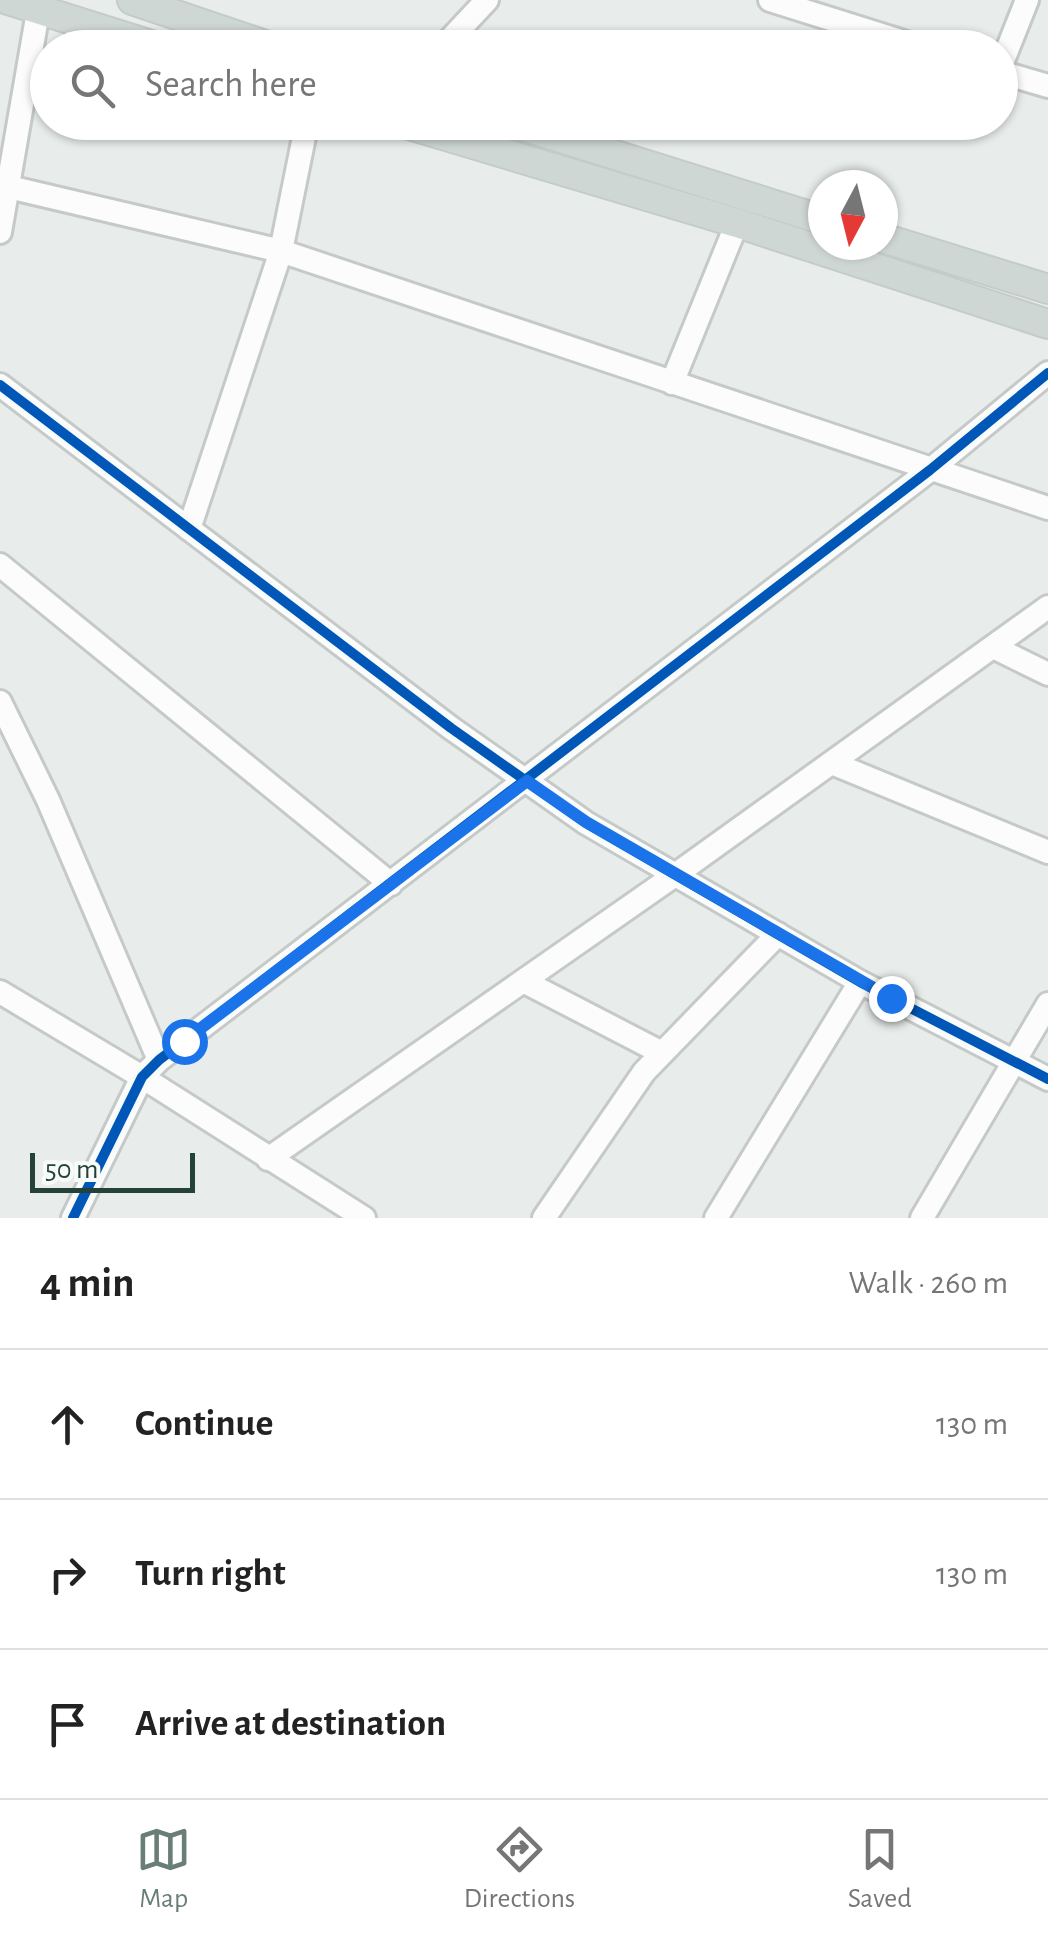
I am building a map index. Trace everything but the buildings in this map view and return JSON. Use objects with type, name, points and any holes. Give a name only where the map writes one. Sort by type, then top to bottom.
[{"type":"main road","points":[[8,0],[39,4],[111,30]]},
{"type":"main road","points":[[132,0],[221,30]]},
{"type":"main road","points":[[459,140],[737,223],[1048,324]]},
{"type":"main road","points":[[567,140],[808,215]]},
{"type":"main road","points":[[898,243],[1048,289]]},
{"type":"street","points":[[459,30],[487,0]]},
{"type":"street","points":[[770,0],[866,30]]},
{"type":"street","points":[[844,23],[852,0]]},
{"type":"street","points":[[1015,30],[1026,0]]},
{"type":"street","points":[[34,30],[39,4]]},
{"type":"street","points":[[0,232],[30,52]]},
{"type":"street","points":[[1018,76],[1048,86]]},
{"type":"street","points":[[188,529],[281,251],[303,140]]},
{"type":"street","points":[[5,186],[281,251],[1048,508]]},
{"type":"street","points":[[672,383],[737,223]]},
{"type":"street","points":[[73,1218],[142,1077],[159,1060],[527,781],[930,470],[1048,374]]},
{"type":"street","points":[[0,385],[451,728],[586,822],[860,982],[1048,1079]]},
{"type":"street","points":[[0,565],[391,884]]},
{"type":"street","points":[[268,1159],[1048,608]]},
{"type":"street","points":[[993,647],[1048,674]]},
{"type":"street","points":[[0,702],[48,800],[159,1060]]},
{"type":"street","points":[[832,763],[1048,852]]},
{"type":"street","points":[[544,1218],[644,1072],[778,934]]},
{"type":"street","points":[[523,981],[662,1053]]},
{"type":"street","points":[[716,1218],[860,982]]},
{"type":"street","points":[[0,992],[364,1218]]},
{"type":"street","points":[[922,1218],[1048,1004]]},
{"type":"cycle path","points":[[73,1218],[142,1077],[159,1060],[930,470],[1048,373]]},
{"type":"cycle path","points":[[0,385],[451,728],[586,823],[860,982],[1048,1079]]},
{"type":"route","points":[[184,1041],[527,781],[586,822],[891,998]]}]
